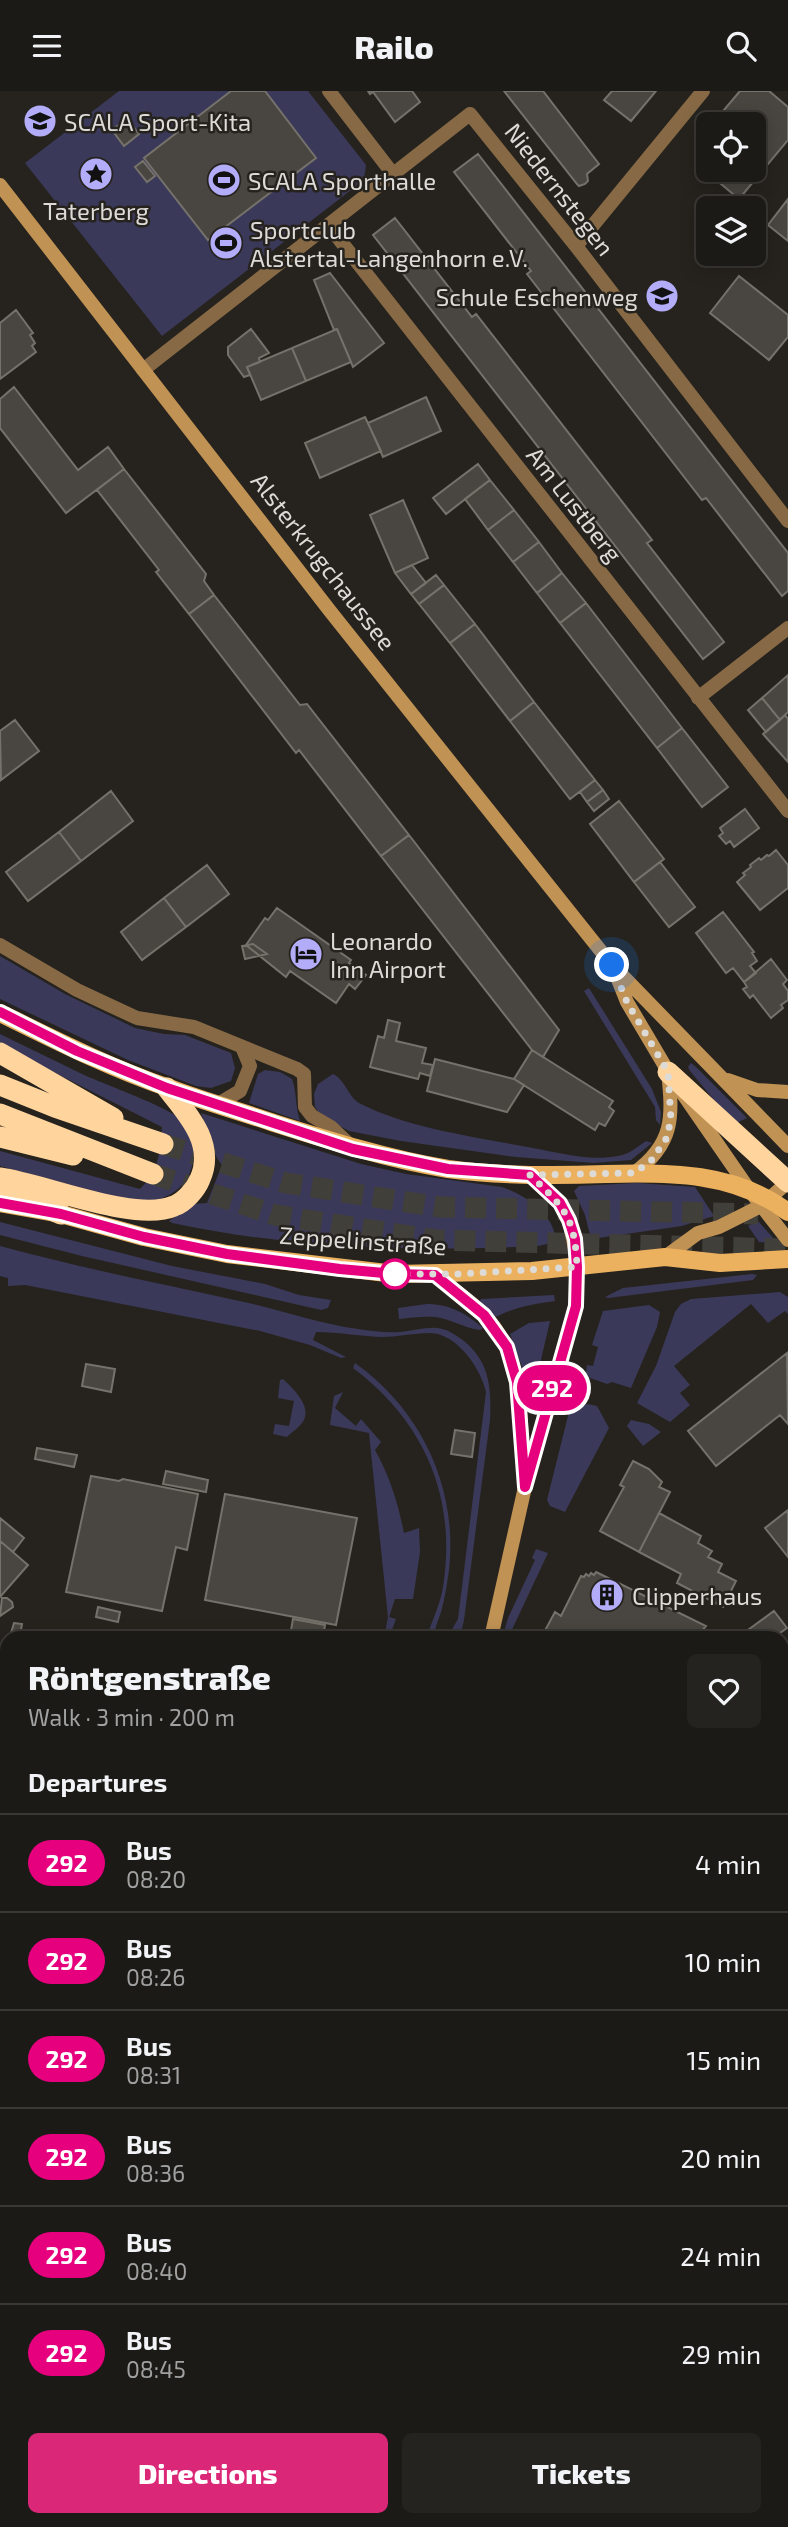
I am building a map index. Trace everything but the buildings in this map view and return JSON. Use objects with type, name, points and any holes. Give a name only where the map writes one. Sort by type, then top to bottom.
[{"type":"highway","points":[[0,1053],[154,1141],[0,1085]]},
{"type":"highway","points":[[668,1072],[788,1182]]},
{"type":"highway","points":[[0,1178],[19,1180],[115,1207],[158,1210],[175,1206],[198,1184],[204,1162],[201,1136],[167,1088]]},
{"type":"highway","points":[[0,1114],[153,1174],[0,1137]]},
{"type":"highway","points":[[0,1189],[61,1214]]},
{"type":"main road","name":"Alsterkrugchaussee","points":[[0,185],[322,600],[612,965],[788,1146]]},
{"type":"main road","name":"Alsterkrugchaussee","points":[[612,965],[627,1002],[668,1072],[788,1240]]},
{"type":"main road","points":[[0,1013],[77,1051],[167,1088],[353,1149],[448,1169],[530,1175],[669,1173],[704,1176],[760,1199]]},
{"type":"main road","points":[[634,1173],[651,1161],[666,1139],[671,1120],[668,1072]]},
{"type":"main road","points":[[723,1079],[757,1090],[788,1092]]},
{"type":"main road","points":[[493,1631],[525,1487],[576,1306],[575,1239],[569,1220],[560,1203],[530,1175]]},
{"type":"main road","name":"Zeppelinstraße","points":[[665,1257],[698,1233],[719,1227],[788,1182]]},
{"type":"main road","name":"Alsterkrugchaussee","points":[[760,1199],[788,1212]]},
{"type":"main road","name":"Zeppelinstraße","points":[[0,1203],[61,1214],[144,1237],[227,1254],[354,1270],[435,1275],[577,1267],[665,1257],[720,1263],[788,1259]]},
{"type":"main road","points":[[435,1275],[484,1315],[507,1347],[517,1382],[525,1487]]},
{"type":"street","points":[[143,370],[393,174],[329,91]]},
{"type":"street","points":[[576,246],[703,91]]},
{"type":"street","name":"Niedernstegen","points":[[393,174],[470,114],[576,246],[788,521]]},
{"type":"street","name":"Am Lustberg","points":[[328,225],[788,811]]},
{"type":"street","points":[[698,698],[788,628]]},
{"type":"street","points":[[0,945],[77,990],[137,1018],[181,1024],[297,1069],[304,1074],[305,1107],[312,1117],[331,1127],[353,1149]]},
{"type":"street","points":[[218,1104],[240,1091],[250,1066],[242,1047]]},
{"type":"shaded area","name":"Sportclub Alstertal-Langenhorn e.V.","points":[[119,91],[308,91],[366,165],[364,180],[162,336],[25,163]]},
{"type":"shaded area","points":[[0,956],[65,994],[135,1028],[185,1035],[231,1053],[235,1068],[231,1081],[211,1088],[196,1086],[128,1060],[0,999]]},
{"type":"shaded area","points":[[589,988],[652,1089],[661,1112],[660,1125],[656,1120],[655,1107],[584,991]]},
{"type":"shaded area","points":[[0,1034],[177,1116],[187,1127],[193,1152],[191,1169],[183,1184],[171,1194],[141,1204],[0,1166],[0,1151],[140,1189],[155,1168],[162,1127],[0,1045]]},
{"type":"shaded area","points":[[691,1063],[747,1118],[734,1124],[690,1071],[688,1067]]},
{"type":"shaded area","points":[[265,1070],[280,1072],[292,1079],[300,1121],[249,1103],[258,1074]]},
{"type":"shaded area","points":[[333,1074],[361,1104],[398,1119],[440,1130],[594,1158],[622,1155],[646,1141],[652,1143],[631,1160],[594,1163],[516,1157],[349,1131],[321,1116],[315,1107],[314,1094],[318,1084]]},
{"type":"shaded area","points":[[201,1113],[361,1164],[406,1174],[502,1187],[542,1211],[555,1235],[547,1244],[538,1246],[445,1249],[354,1247],[218,1232],[172,1223],[169,1221],[193,1204],[207,1203],[222,1165],[212,1147]]},
{"type":"shaded area","points":[[637,1183],[695,1187],[714,1216],[682,1226],[591,1239],[585,1215],[574,1191],[579,1186]]},
{"type":"shaded area","points":[[758,1221],[775,1240],[773,1243],[759,1242],[748,1226]]},
{"type":"shaded area","points":[[0,1222],[172,1266],[331,1300],[328,1308],[321,1310],[82,1256],[0,1235]]},
{"type":"shaded area","points":[[0,1246],[91,1269],[258,1305],[329,1324],[385,1332],[440,1328],[464,1341],[485,1370],[490,1393],[490,1420],[462,1631],[451,1631],[458,1619],[486,1392],[479,1373],[458,1345],[440,1335],[430,1333],[381,1337],[316,1332],[313,1340],[346,1357],[341,1358],[310,1345],[260,1331],[25,1285],[8,1286],[8,1278],[0,1276]]},
{"type":"shaded area","points":[[757,1275],[753,1280],[605,1297],[623,1288]]},
{"type":"shaded area","points":[[780,1292],[788,1297],[788,1314],[785,1311],[768,1323],[751,1304],[674,1366],[690,1385],[680,1393],[690,1405],[670,1422],[637,1403],[656,1366],[675,1312],[681,1304],[691,1299]]},
{"type":"shaded area","points":[[554,1295],[555,1301],[517,1308],[496,1317],[480,1301],[481,1299]]},
{"type":"shaded area","points":[[427,1304],[457,1310],[483,1328],[474,1329],[435,1317],[399,1319],[398,1308]]},
{"type":"shaded area","points":[[649,1305],[660,1312],[657,1327],[631,1388],[590,1378],[586,1372],[587,1365],[593,1366],[598,1347],[592,1345],[603,1311]]},
{"type":"shaded area","points":[[550,1321],[533,1394],[530,1396],[510,1334],[529,1323]]},
{"type":"shaded area","points":[[355,1363],[379,1382],[399,1404],[417,1428],[441,1481],[448,1510],[449,1570],[436,1631],[429,1631],[442,1594],[446,1554],[440,1493],[417,1438],[399,1412],[378,1389],[353,1368]]},
{"type":"shaded area","points":[[283,1379],[300,1397],[305,1408],[303,1422],[287,1437],[273,1434],[275,1424],[289,1426],[294,1401],[278,1398],[280,1380]]},
{"type":"shaded area","points":[[343,1392],[335,1408],[356,1426],[361,1419],[381,1442],[375,1450],[393,1490],[404,1533],[419,1528],[420,1552],[413,1599],[395,1599],[389,1617],[396,1619],[392,1631],[385,1631],[388,1617],[369,1433],[330,1425],[334,1396]]},
{"type":"shaded area","points":[[588,1404],[597,1406],[609,1428],[565,1512],[550,1506],[547,1500],[570,1408]]},
{"type":"shaded area","points":[[631,1420],[649,1424],[661,1432],[643,1446],[627,1426]]},
{"type":"shaded area","points":[[536,1549],[548,1553],[511,1631],[504,1631],[535,1560],[532,1558]]},
{"type":"tunnel","points":[[163,1144],[286,1183],[440,1207],[758,1214]]},
{"type":"tunnel","points":[[153,1174],[275,1215],[436,1240],[788,1249]]},
{"type":"bus line","name":"292","points":[[0,1012],[77,1051],[167,1088],[353,1149],[448,1169],[530,1175],[560,1203],[569,1220],[575,1239],[577,1267],[576,1306],[525,1487],[517,1382],[507,1347],[484,1315],[435,1275],[340,1269],[227,1254],[144,1237],[61,1214],[0,1203]]},
{"type":"place","name":"SCALA Sport-Kita","points":[[40,121]]},
{"type":"place","name":"Taterberg","points":[[96,174]]},
{"type":"place","name":"SCALA Sporthalle","points":[[224,180]]},
{"type":"place","name":"Sportclub Alstertal-Langenhorn e.V.","points":[[226,243]]},
{"type":"place","name":"Schule Eschenweg","points":[[662,296]]},
{"type":"place","name":"Leonardo Inn Airport","points":[[306,954]]},
{"type":"place","name":"Clipperhaus","points":[[607,1595]]},
{"type":"route","points":[[395,1274],[435,1275],[577,1267],[575,1239],[569,1220],[560,1203],[530,1175],[634,1173],[651,1161],[659,1151],[666,1139],[671,1120],[668,1072],[627,1002],[612,965]]}]
